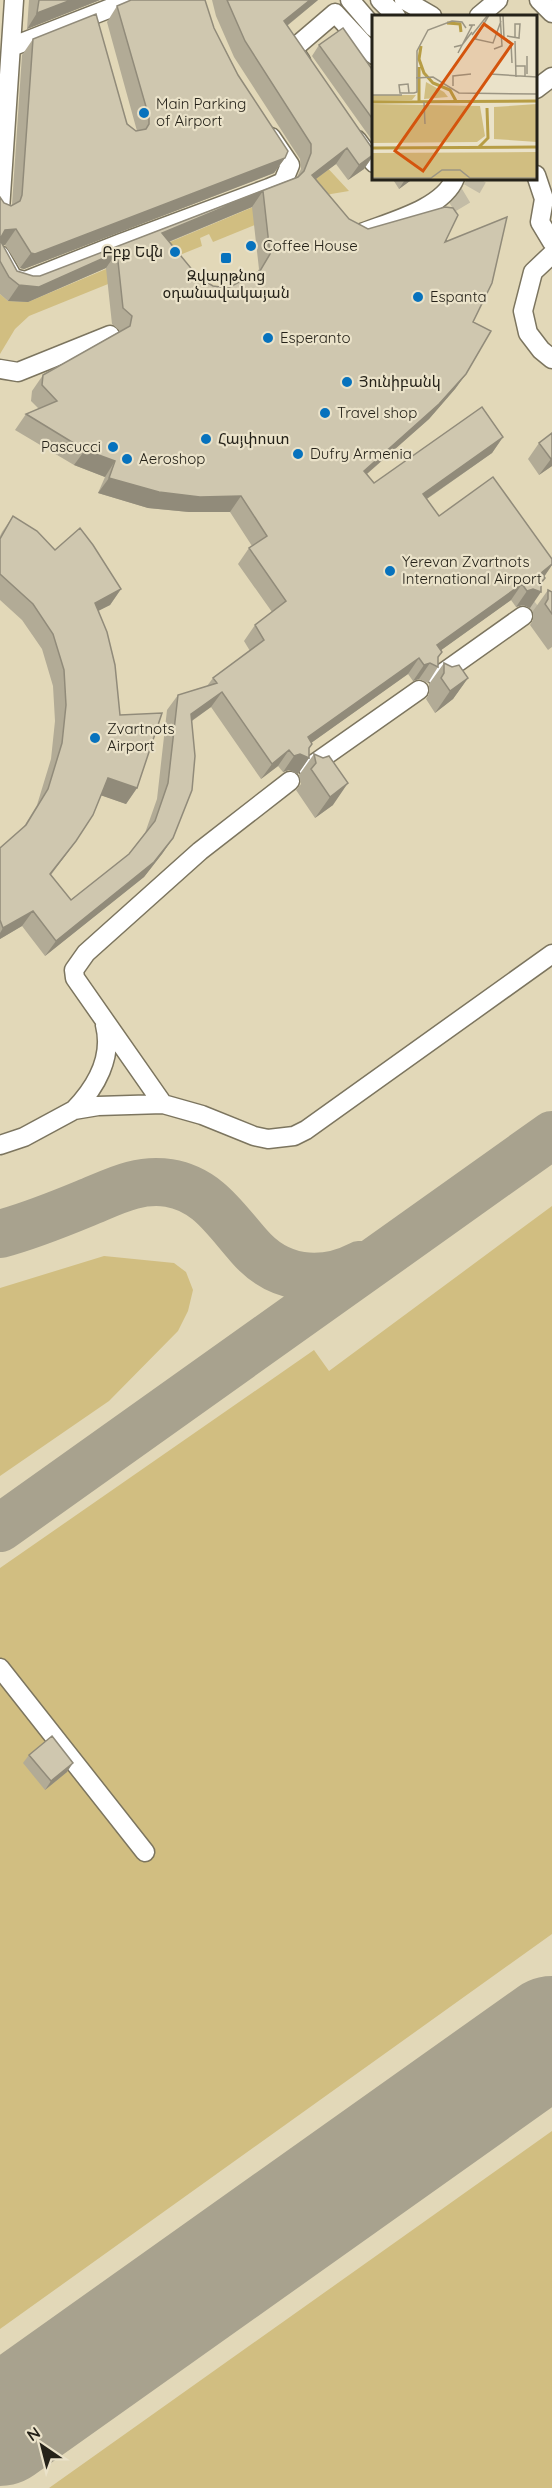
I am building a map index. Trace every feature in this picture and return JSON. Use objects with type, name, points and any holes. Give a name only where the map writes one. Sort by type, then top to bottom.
[{"type":"lane","points":[[0,210],[14,0]]},
{"type":"lane","points":[[11,47],[131,0]]},
{"type":"lane","points":[[350,0],[372,26]]},
{"type":"lane","points":[[380,0],[395,15]]},
{"type":"lane","points":[[404,0],[430,15]]},
{"type":"lane","points":[[480,15],[498,0]]},
{"type":"lane","points":[[539,0],[552,13]]},
{"type":"lane","points":[[313,77],[293,49],[334,13],[372,53]]},
{"type":"lane","points":[[93,15],[99,37]]},
{"type":"lane","points":[[537,88],[552,77]]},
{"type":"lane","points":[[0,255],[13,278],[25,281],[283,182],[290,165],[264,125]]},
{"type":"lane","points":[[347,125],[372,160]]},
{"type":"lane","points":[[537,177],[548,196],[540,222],[552,242]]},
{"type":"lane","points":[[359,234],[433,204],[451,188],[454,180]]},
{"type":"lane","points":[[552,254],[534,272],[523,311],[528,333],[541,351],[552,358]]},
{"type":"lane","points":[[5,377],[110,335]]},
{"type":"lane","points":[[437,676],[523,616]]},
{"type":"lane","points":[[308,768],[419,690]]},
{"type":"lane","points":[[163,1104],[75,978],[74,970],[78,962],[200,852],[290,781]]},
{"type":"lane","points":[[74,1110],[98,1106],[163,1104],[202,1115],[254,1136],[281,1139],[294,1136],[306,1130],[552,954]]},
{"type":"lane","points":[[0,1145],[24,1137],[74,1110],[91,1092],[107,1048],[103,1018]]},
{"type":"lane","points":[[0,1668],[146,1852]]},
{"type":"shaded area","points":[[0,0],[552,0],[552,2488],[0,2488]]},
{"type":"shaded area","points":[[323,163],[349,191],[331,194],[213,242],[209,234],[200,238],[202,246],[29,316],[15,329],[0,354],[0,294],[8,301],[28,302],[312,182]]},
{"type":"shaded area","points":[[552,1206],[552,1934],[0,2329],[0,1568],[314,1350],[329,1371]]},
{"type":"shaded area","points":[[104,1256],[174,1263],[186,1272],[193,1290],[188,1311],[178,1331],[109,1401],[0,1476],[0,1288]]},
{"type":"shaded area","points":[[552,2131],[552,2488],[49,2488]]},
{"type":"building","points":[[39,0],[71,0],[37,13]]},
{"type":"building","points":[[131,0],[205,0],[214,28],[238,75],[288,151],[285,158],[35,254],[31,253],[16,229],[5,230],[0,239],[0,197],[4,203],[11,206],[20,201],[22,195],[33,39],[96,14],[127,124],[136,131],[146,129],[149,124],[149,117],[117,6]]},
{"type":"building","points":[[227,0],[310,0],[284,21],[372,148],[372,155],[359,165],[347,148],[312,175],[349,219],[368,229],[445,207],[453,208],[458,215],[445,242],[507,217],[492,283],[473,322],[491,331],[466,374],[439,404],[364,471],[374,483],[482,407],[503,437],[423,494],[439,516],[493,477],[552,559],[552,564],[541,573],[545,578],[541,583],[541,592],[533,589],[527,591],[522,584],[437,645],[442,652],[438,657],[438,667],[430,663],[424,665],[419,658],[308,737],[312,744],[309,748],[309,758],[300,754],[294,756],[289,750],[272,764],[222,692],[191,714],[195,756],[192,790],[173,838],[154,862],[56,941],[33,911],[3,928],[0,920],[0,848],[26,825],[48,789],[62,743],[66,705],[64,670],[53,634],[33,604],[0,574],[0,539],[13,516],[37,531],[55,550],[80,528],[93,545],[121,589],[95,603],[107,632],[115,665],[120,715],[162,713],[137,788],[108,778],[93,815],[50,874],[71,900],[129,854],[155,821],[168,783],[178,695],[217,683],[213,678],[264,640],[255,625],[286,601],[249,548],[267,536],[241,496],[200,497],[159,492],[109,478],[115,461],[85,450],[26,414],[57,401],[42,385],[43,375],[130,326],[132,316],[123,308],[117,252],[39,287],[19,285],[9,277],[0,261],[0,240],[17,271],[40,276],[298,177],[304,171],[311,153],[311,144],[245,41]],"holes":[[[263,191],[270,254],[260,271],[228,288],[213,286],[199,278],[162,233]]]},
{"type":"building","points":[[343,28],[372,69],[372,118],[319,45]]},
{"type":"building","points":[[552,433],[552,458],[551,459],[539,443]]},
{"type":"building","points":[[548,590],[552,592],[552,614],[545,604],[548,599]]},
{"type":"building","points":[[444,663],[452,667],[459,665],[468,678],[450,691],[441,678],[444,673]]},
{"type":"building","points":[[314,754],[323,758],[329,756],[348,783],[330,797],[311,769],[316,763]]},
{"type":"building","points":[[52,1736],[73,1763],[51,1781],[29,1755]]},
{"type":"taxiway","points":[[0,1528],[552,1135]]},
{"type":"taxiway","points":[[0,1234],[43,1220],[126,1187],[158,1182],[182,1186],[205,1198],[260,1257],[287,1272],[315,1277],[330,1275],[360,1265]]},
{"type":"runway","points":[[0,2427],[552,2035]]},
{"type":"tunnel","points":[[427,218],[470,192],[477,180]]},
{"type":"tunnel","points":[[523,616],[540,603]]},
{"type":"place","name":"Main Parking of Airport","points":[[144,113]]},
{"type":"place","name":"Coffee House","points":[[251,246]]},
{"type":"place","name":"Բբք Եվն","points":[[175,252]]},
{"type":"place","name":"Զվարթնոց օդանավակայան","points":[[226,258]]},
{"type":"place","name":"Espanta","points":[[418,297]]},
{"type":"place","name":"Esperanto","points":[[268,338]]},
{"type":"place","name":"Յունիբանկ","points":[[347,382]]},
{"type":"place","name":"Travel shop","points":[[325,413]]},
{"type":"place","name":"Հայփոստ","points":[[206,439]]},
{"type":"place","name":"Pascucci","points":[[113,447]]},
{"type":"place","name":"Dufry Armenia","points":[[298,454]]},
{"type":"place","name":"Aeroshop","points":[[127,459]]},
{"type":"place","name":"Yerevan Zvartnots International Airport","points":[[390,571]]},
{"type":"place","name":"Zvartnots Airport","points":[[95,738]]}]
